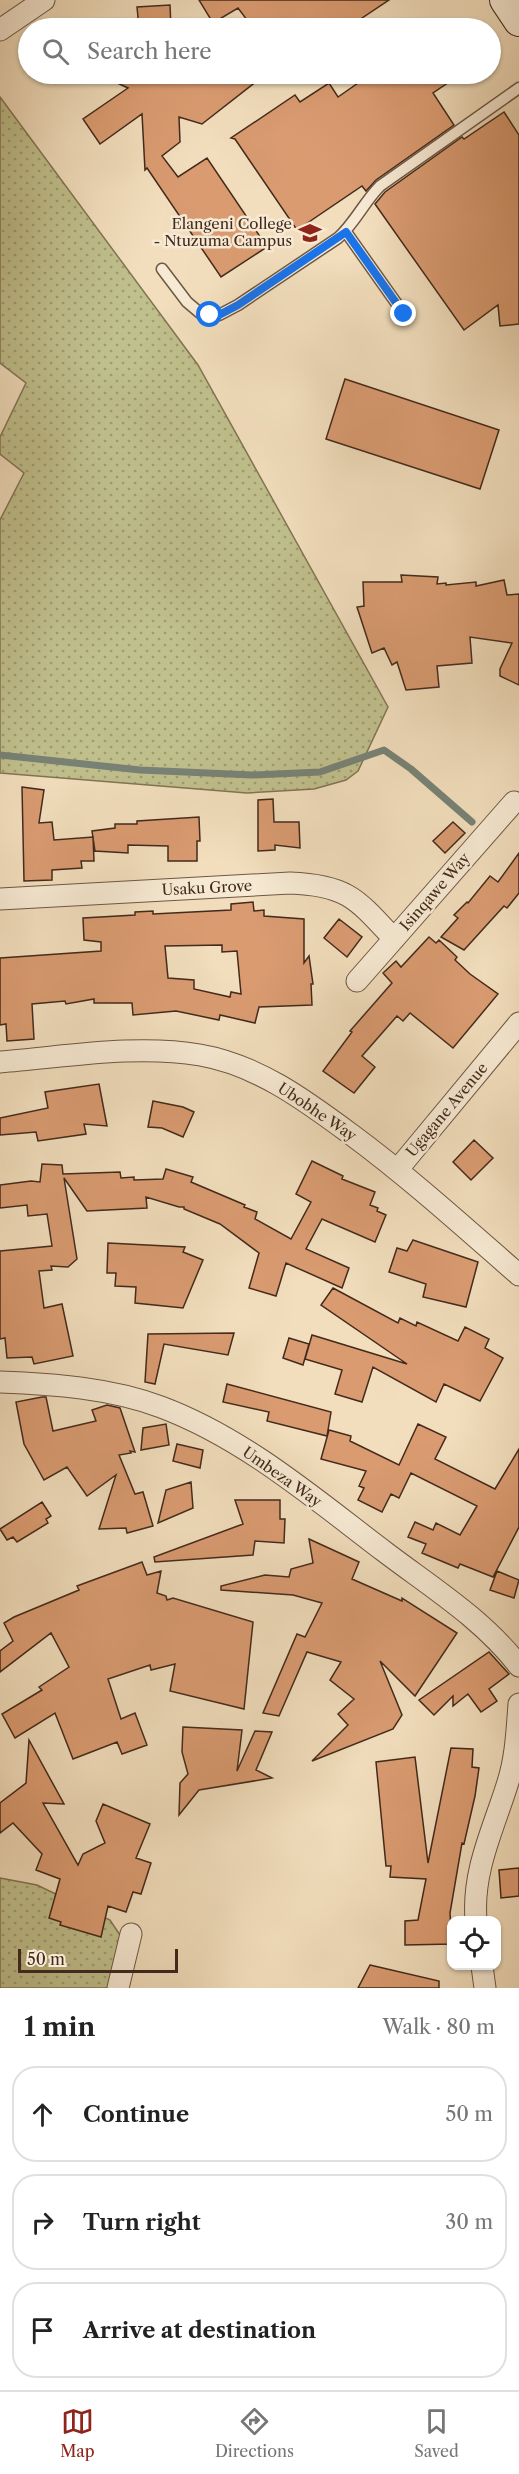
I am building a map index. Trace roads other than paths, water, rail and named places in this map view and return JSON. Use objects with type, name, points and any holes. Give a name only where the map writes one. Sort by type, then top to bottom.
[{"type":"street","points":[[0,30],[44,0]]},
{"type":"street","points":[[505,0],[519,21]]},
{"type":"street","name":"Isinqawe Way","points":[[357,981],[514,802]]},
{"type":"street","name":"Usaku Grove","points":[[0,899],[290,883],[311,884],[328,886],[353,898],[394,939]]},
{"type":"street","name":"Ugagane Avenue","points":[[398,1169],[519,1023]]},
{"type":"street","name":"Ubobhe Way","points":[[0,1062],[110,1053],[166,1052],[201,1055],[235,1064],[301,1097],[398,1169],[519,1275]]},
{"type":"street","name":"Umbeza Way","points":[[0,1382],[59,1386],[127,1397],[158,1406],[210,1429],[320,1503],[448,1599],[493,1637],[519,1666]]},
{"type":"street","points":[[477,1916],[478,1878],[488,1836],[513,1766],[519,1704]]},
{"type":"street","points":[[118,1988],[131,1934]]},
{"type":"street","points":[[483,1970],[485,1988]]},
{"type":"lane","points":[[162,269],[187,302],[200,313],[219,315],[318,253],[346,232],[367,199],[380,186],[519,88]]},
{"type":"lane","points":[[346,232],[404,314]]},
{"type":"waterway","points":[[0,755],[140,770],[252,775],[320,772],[384,750],[411,769],[472,822]]},
{"type":"place","name":"Elangeni College - Ntuzuma Campus","points":[[310,233]]}]
